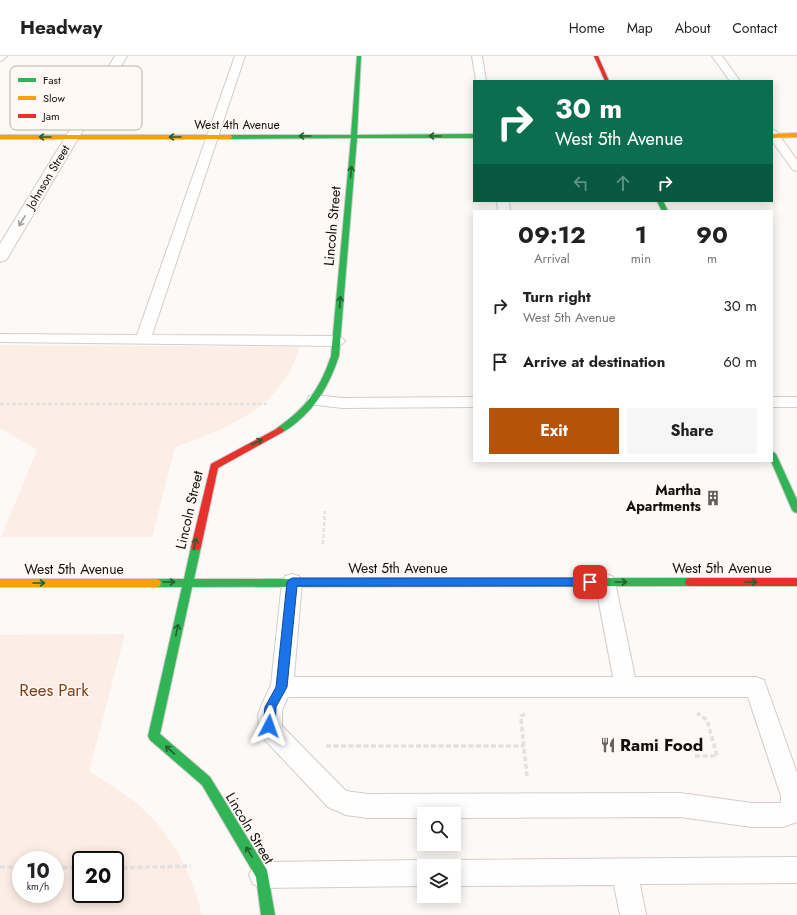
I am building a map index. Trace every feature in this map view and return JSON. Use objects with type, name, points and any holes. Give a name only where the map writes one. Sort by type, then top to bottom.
[{"type":"main road","name":"Lincoln Street","points":[[268,915],[262,875],[206,781],[154,736],[214,466],[279,429],[306,410],[315,400],[326,383],[335,356],[360,56]]},
{"type":"main road","points":[[596,56],[607,80]]},
{"type":"main road","points":[[773,135],[797,136]]},
{"type":"main road","name":"West 4th Avenue","points":[[0,137],[473,136]]},
{"type":"main road","points":[[773,456],[797,510]]},
{"type":"main road","name":"West 5th Avenue","points":[[0,583],[797,582]]},
{"type":"street","name":"Johnson Street","points":[[115,66],[121,56]]},
{"type":"street","name":"Johnson Street","points":[[0,258],[76,130]]},
{"type":"lane","points":[[143,339],[240,56]]},
{"type":"lane","points":[[477,56],[481,80]]},
{"type":"lane","points":[[717,56],[734,80]]},
{"type":"lane","points":[[773,135],[797,168]]},
{"type":"lane","points":[[0,338],[337,341]]},
{"type":"lane","points":[[315,400],[342,403],[473,402]]},
{"type":"lane","points":[[773,402],[797,402]]},
{"type":"lane","points":[[282,687],[756,687],[795,796],[794,806],[791,812],[782,815],[752,815],[680,805],[368,806],[346,803],[337,799],[273,733],[269,726],[270,707],[282,687],[292,582]]},
{"type":"lane","points":[[606,582],[626,687]]},
{"type":"lane","points":[[461,873],[797,870]]},
{"type":"lane","points":[[625,872],[633,915]]},
{"type":"lane","points":[[262,875],[417,873]]},
{"type":"path","points":[[0,404],[267,404]]},
{"type":"path","points":[[323,544],[326,511]]},
{"type":"path","points":[[527,713],[521,716],[527,777]]},
{"type":"path","points":[[689,713],[697,713],[707,720],[717,756],[695,756]]},
{"type":"path","points":[[321,746],[524,746]]},
{"type":"path","points":[[124,868],[191,866]]},
{"type":"path","points":[[0,867],[12,867]]},
{"type":"green space","points":[[0,345],[299,347],[292,367],[281,385],[267,400],[233,423],[175,447],[152,537],[1,537],[37,450],[0,428]]},
{"type":"green space","name":"Rees Park","points":[[125,634],[89,771],[131,799],[149,815],[160,828],[170,841],[186,869],[202,915],[0,915],[0,635]]},
{"type":"traffic: fast","points":[[280,430],[291,423],[315,399],[326,380],[335,356],[353,151],[359,56]]},
{"type":"traffic: fast","points":[[230,137],[473,136]]},
{"type":"traffic: fast","points":[[660,202],[664,210]]},
{"type":"traffic: fast","points":[[773,456],[797,510]]},
{"type":"traffic: fast","points":[[196,547],[154,736],[206,781],[262,875],[268,915]]},
{"type":"traffic: fast","points":[[156,583],[690,582]]},
{"type":"traffic: slow","points":[[773,136],[797,135]]},
{"type":"traffic: slow","points":[[0,137],[230,137]]},
{"type":"traffic: slow","points":[[0,583],[156,583]]},
{"type":"traffic: jam","points":[[596,56],[607,80]]},
{"type":"traffic: jam","points":[[196,547],[214,466],[280,430]]},
{"type":"traffic: jam","points":[[690,582],[797,582]]},
{"type":"place","name":"Martha Apartments","points":[[713,498]]},
{"type":"place","name":"Rami Food","points":[[608,745]]},
{"type":"route","points":[[269,726],[270,707],[282,687],[292,582],[590,582]]}]
